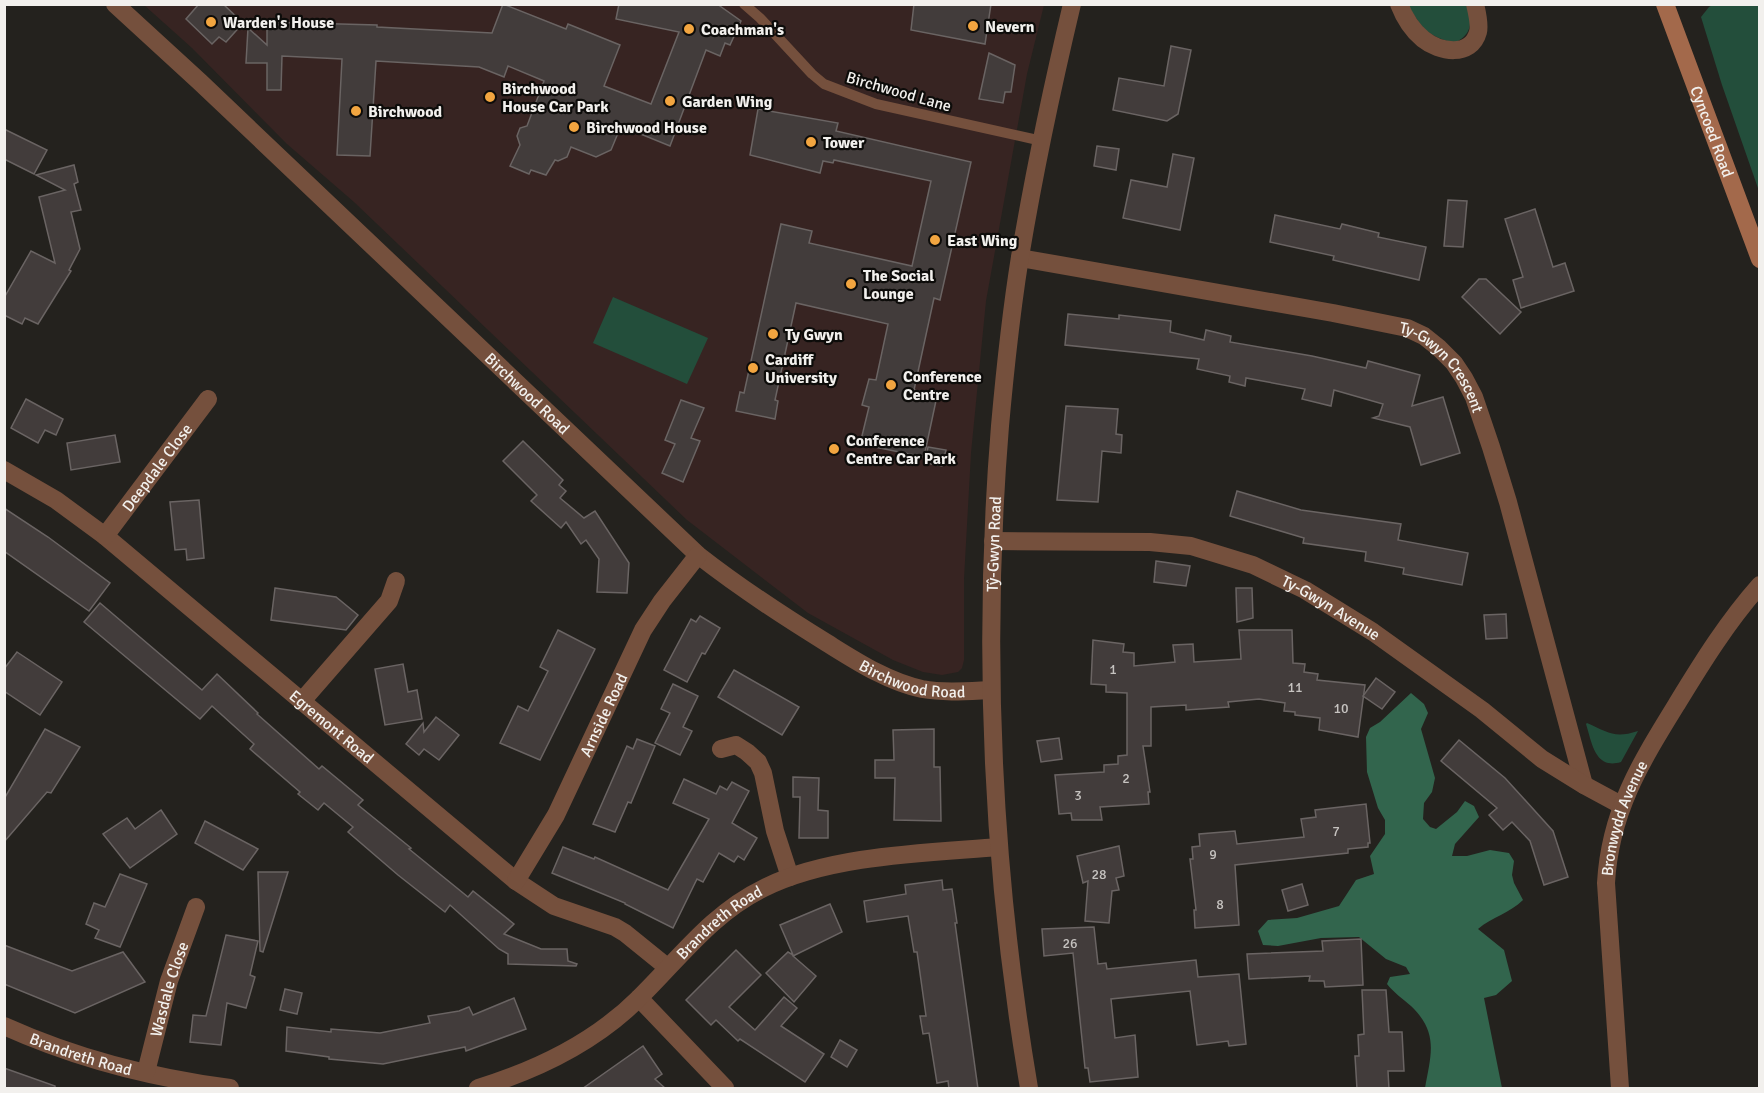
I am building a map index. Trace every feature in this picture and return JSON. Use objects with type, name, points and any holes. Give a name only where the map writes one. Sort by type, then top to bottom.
[{"type":"street","name":"Birchwood Road","points":[[115,4],[698,555],[730,580],[808,632],[882,674],[920,688],[937,691],[991,690]]},
{"type":"street","name":"Tŷ-Gwyn Road","points":[[1029,1089],[1011,965],[999,847],[991,690],[993,541],[1003,398],[1020,258],[1042,141],[1072,4]]},
{"type":"street","points":[[1399,4],[1411,26],[1424,40],[1440,49],[1454,51],[1467,48],[1479,31],[1475,4]]},
{"type":"street","name":"Cyncoed Road","points":[[1670,6],[1760,259]]},
{"type":"street","name":"Ty-Gwyn Crescent","points":[[1020,258],[1407,328],[1424,336],[1439,348],[1454,363],[1474,397],[1491,447],[1584,785]]},
{"type":"street","name":"Deepdale Close","points":[[105,536],[208,399]]},
{"type":"street","name":"Egremont Road","points":[[4,470],[56,500],[105,536],[516,881],[555,906],[615,927],[667,967]]},
{"type":"street","name":"Ty-Gwyn Avenue","points":[[993,541],[1109,541],[1191,546],[1253,565],[1305,590],[1373,632],[1482,710],[1542,759],[1621,805]]},
{"type":"street","name":"Arnside Road","points":[[516,881],[556,815],[643,630],[698,555]]},
{"type":"street","points":[[302,701],[388,601],[396,581]]},
{"type":"street","name":"Bronwydd Avenue","points":[[1620,1089],[1606,883],[1612,838],[1621,805],[1659,732],[1710,650],[1760,585]]},
{"type":"street","points":[[721,748],[736,745],[758,762],[763,772],[775,831],[790,878]]},
{"type":"street","name":"Brandreth Road","points":[[478,1089],[518,1075],[564,1053],[609,1024],[639,998],[701,933],[733,907],[765,887],[809,870],[852,862],[999,847]]},
{"type":"street","name":"Wasdale Close","points":[[147,1072],[169,981],[196,907]]},
{"type":"street","points":[[639,998],[724,1089]]},
{"type":"street","name":"Brandreth Road","points":[[4,1026],[61,1048],[147,1072],[230,1089]]},
{"type":"lane","name":"Birchwood Lane","points":[[744,4],[824,84],[876,104],[1042,141]]},
{"type":"shaded area","name":"Cardiff University","points":[[144,5],[1044,5],[1027,74],[986,301],[971,453],[962,668],[958,672],[942,675],[923,672],[893,660],[808,613],[687,520],[354,202],[287,144],[192,48]]},
{"type":"green space","points":[[1714,4],[1759,5],[1759,191],[1701,17]]},
{"type":"green space","points":[[1408,5],[1466,5],[1470,17],[1468,32],[1454,43],[1438,37],[1422,26]]},
{"type":"green space","points":[[613,297],[708,338],[687,384],[593,343]]},
{"type":"green space","points":[[1411,693],[1424,704],[1428,713],[1421,729],[1435,778],[1432,792],[1424,803],[1423,819],[1430,827],[1436,829],[1457,812],[1465,801],[1474,806],[1479,817],[1455,844],[1452,856],[1467,856],[1490,850],[1509,853],[1514,861],[1512,875],[1514,883],[1523,900],[1478,929],[1504,950],[1512,981],[1496,995],[1484,998],[1502,1088],[1425,1088],[1431,1054],[1426,1025],[1411,1006],[1387,984],[1390,977],[1410,974],[1406,967],[1386,959],[1359,937],[1321,938],[1278,946],[1263,945],[1258,931],[1268,920],[1297,918],[1339,906],[1356,880],[1374,874],[1370,856],[1385,834],[1385,820],[1378,808],[1367,772],[1366,737],[1370,728],[1380,722]]},
{"type":"green space","points":[[1587,723],[1606,732],[1617,734],[1638,731],[1621,762],[1605,762],[1600,759],[1593,746]]},
{"type":"building","name":"Warden's House","points":[[199,4],[223,4],[243,23],[226,42],[219,37],[212,44],[186,19]]},
{"type":"building","points":[[503,4],[566,29],[568,24],[620,45],[604,86],[651,104],[679,32],[616,19],[619,4],[717,4],[741,21],[730,45],[725,43],[720,56],[706,50],[670,146],[621,126],[611,150],[596,157],[571,147],[567,157],[555,160],[546,175],[531,170],[529,174],[510,166],[520,145],[517,136],[520,128],[527,126],[544,81],[508,66],[504,77],[479,67],[376,61],[370,156],[337,155],[342,59],[282,56],[281,90],[267,90],[267,63],[246,63],[248,28],[267,45],[267,22],[377,25],[377,27],[492,33]]},
{"type":"building","name":"Nevern","points":[[914,4],[991,4],[985,44],[911,30]]},
{"type":"building","points":[[1171,46],[1191,50],[1178,114],[1167,121],[1113,110],[1119,78],[1164,86]]},
{"type":"building","points":[[989,53],[1015,65],[1011,92],[1005,92],[1003,103],[979,99]]},
{"type":"building","points":[[758,109],[838,123],[836,131],[971,162],[940,300],[934,298],[914,390],[937,396],[924,457],[860,444],[869,407],[862,405],[869,379],[876,380],[888,324],[796,303],[775,400],[778,401],[775,419],[736,411],[740,392],[744,393],[781,224],[812,231],[809,243],[912,266],[931,181],[834,160],[833,163],[823,161],[820,173],[750,155]]},
{"type":"building","points":[[4,129],[47,150],[34,174],[4,159]]},
{"type":"building","points":[[1097,146],[1119,149],[1116,170],[1094,166]]},
{"type":"building","points":[[1173,154],[1194,158],[1180,230],[1123,218],[1131,180],[1167,187]]},
{"type":"building","points":[[74,165],[78,182],[74,184],[81,210],[71,212],[80,249],[69,270],[71,271],[38,324],[25,318],[22,324],[4,315],[4,298],[31,251],[55,263],[39,197],[65,190],[36,175]]},
{"type":"building","points":[[1448,200],[1467,201],[1463,247],[1444,246]]},
{"type":"building","points":[[1535,209],[1553,267],[1565,263],[1574,291],[1521,308],[1513,280],[1523,277],[1505,219]]},
{"type":"building","points":[[1275,215],[1340,229],[1342,224],[1379,233],[1378,237],[1426,247],[1419,280],[1333,260],[1334,256],[1270,242]]},
{"type":"building","points":[[1479,279],[1486,279],[1521,312],[1500,334],[1462,297]]},
{"type":"building","points":[[1068,314],[1119,319],[1119,315],[1171,321],[1170,332],[1204,340],[1206,330],[1231,336],[1230,342],[1366,368],[1368,361],[1420,375],[1412,406],[1443,397],[1460,453],[1421,465],[1410,427],[1373,418],[1379,416],[1383,404],[1334,390],[1331,406],[1302,399],[1305,389],[1246,378],[1245,386],[1229,382],[1230,376],[1197,369],[1199,359],[1065,345]]},
{"type":"building","points":[[26,399],[63,419],[56,435],[45,430],[38,443],[11,428]]},
{"type":"building","points":[[681,400],[704,408],[691,438],[700,441],[683,482],[662,473],[675,444],[665,440]]},
{"type":"building","points":[[1066,406],[1118,409],[1116,434],[1122,435],[1121,453],[1102,451],[1098,502],[1057,500]]},
{"type":"building","points":[[115,435],[120,462],[71,470],[67,443]]},
{"type":"building","points":[[523,441],[563,480],[559,485],[566,491],[560,498],[584,518],[595,511],[629,563],[627,593],[597,592],[599,559],[586,540],[581,544],[566,522],[561,528],[531,501],[537,495],[503,461]]},
{"type":"building","points":[[928,447],[946,450],[942,466],[925,463]]},
{"type":"building","points":[[1237,491],[1301,510],[1401,524],[1398,540],[1468,553],[1462,585],[1403,574],[1404,568],[1365,561],[1366,552],[1303,543],[1304,538],[1230,516]]},
{"type":"building","points":[[199,500],[204,558],[187,560],[186,549],[175,550],[170,502]]},
{"type":"building","points":[[4,508],[110,583],[89,611],[4,551]]},
{"type":"building","points":[[1156,561],[1190,566],[1186,586],[1154,582]]},
{"type":"building","points":[[275,588],[336,597],[358,615],[346,630],[271,620]]},
{"type":"building","points":[[1236,588],[1252,588],[1253,618],[1237,622]]},
{"type":"building","points":[[100,603],[202,690],[217,674],[257,714],[319,769],[322,766],[363,800],[358,805],[411,848],[409,849],[468,897],[473,891],[514,924],[504,934],[541,949],[567,949],[568,961],[577,964],[576,966],[508,964],[508,954],[499,949],[450,905],[445,912],[398,875],[348,832],[353,827],[324,803],[318,810],[298,794],[300,792],[250,749],[254,744],[212,706],[200,719],[84,622]]},
{"type":"building","points":[[1506,614],[1507,638],[1486,639],[1484,615]]},
{"type":"building","points":[[700,616],[720,628],[705,654],[702,653],[687,682],[664,670],[691,619],[696,622]]},
{"type":"building","points":[[558,630],[595,649],[540,760],[500,743],[518,706],[528,711],[548,671],[540,667]]},
{"type":"building","points":[[1239,630],[1292,630],[1293,663],[1305,664],[1304,672],[1318,674],[1317,680],[1365,685],[1358,737],[1319,730],[1320,718],[1295,715],[1295,712],[1284,711],[1285,703],[1259,699],[1228,702],[1229,707],[1186,710],[1186,705],[1151,707],[1151,746],[1143,746],[1150,792],[1148,792],[1149,804],[1100,807],[1102,820],[1072,820],[1071,813],[1059,814],[1055,775],[1104,772],[1104,765],[1118,764],[1118,756],[1127,755],[1127,693],[1106,692],[1106,685],[1091,684],[1093,640],[1124,644],[1123,652],[1134,653],[1134,666],[1175,662],[1173,645],[1193,644],[1194,662],[1241,659]]},
{"type":"building","points":[[17,652],[62,682],[40,715],[4,691],[4,669]]},
{"type":"building","points":[[403,664],[408,692],[417,690],[422,719],[385,725],[375,669]]},
{"type":"building","points":[[734,670],[799,707],[782,735],[718,697]]},
{"type":"building","points":[[1376,678],[1395,692],[1382,709],[1363,696]]},
{"type":"building","points":[[673,684],[698,696],[683,727],[692,731],[680,755],[655,743],[670,713],[661,709]]},
{"type":"building","points":[[436,717],[459,735],[439,760],[424,749],[419,755],[406,744],[423,723],[424,732]]},
{"type":"building","points":[[45,729],[80,747],[51,793],[47,792],[4,842],[4,799]]},
{"type":"building","points":[[934,729],[934,767],[940,767],[941,821],[894,820],[895,778],[875,778],[875,760],[894,760],[893,730]]},
{"type":"building","points":[[1059,738],[1062,759],[1041,762],[1037,741]]},
{"type":"building","points":[[637,739],[655,746],[631,803],[628,802],[615,832],[593,824],[627,746],[633,749]]},
{"type":"building","points":[[1459,740],[1505,778],[1553,831],[1568,877],[1544,885],[1530,841],[1512,822],[1503,830],[1489,815],[1497,808],[1441,761]]},
{"type":"building","points":[[793,777],[819,778],[818,810],[828,811],[828,838],[799,838],[800,797],[793,797]]},
{"type":"building","points":[[684,779],[716,794],[720,786],[727,790],[732,782],[749,791],[732,823],[757,838],[744,860],[738,856],[734,862],[719,853],[703,882],[697,879],[673,928],[625,903],[552,873],[563,847],[594,859],[595,857],[668,890],[709,819],[673,803]]},
{"type":"building","points":[[1366,804],[1370,843],[1368,847],[1348,849],[1348,853],[1235,865],[1239,925],[1195,928],[1194,910],[1196,910],[1190,859],[1193,859],[1192,847],[1200,846],[1199,834],[1235,831],[1237,844],[1304,837],[1301,819],[1316,817],[1315,810]]},
{"type":"building","points":[[161,810],[177,834],[130,868],[103,834],[127,818],[135,829]]},
{"type":"building","points":[[205,821],[258,849],[243,870],[195,843]]},
{"type":"building","points":[[1119,846],[1124,876],[1116,878],[1119,890],[1112,891],[1109,923],[1085,921],[1088,881],[1083,883],[1077,856]]},
{"type":"building","points":[[258,872],[288,872],[263,952],[260,951]]},
{"type":"building","points":[[120,874],[147,884],[120,947],[95,938],[99,930],[86,924],[94,903],[105,907]]},
{"type":"building","points":[[942,880],[943,890],[952,889],[978,1089],[949,1089],[948,1081],[937,1083],[929,1033],[923,1034],[920,1016],[926,1016],[917,952],[914,952],[908,916],[867,922],[864,901],[906,894],[905,885]]},
{"type":"building","points":[[1302,884],[1308,905],[1288,911],[1282,890]]},
{"type":"building","points":[[830,904],[842,932],[793,956],[816,976],[794,1002],[766,973],[788,952],[793,955],[780,925]]},
{"type":"building","points":[[1094,927],[1098,964],[1106,963],[1107,969],[1196,960],[1198,977],[1239,974],[1246,1044],[1229,1046],[1228,1041],[1197,1045],[1190,991],[1111,999],[1115,1038],[1135,1035],[1138,1077],[1090,1082],[1088,1068],[1085,1068],[1073,953],[1044,956],[1042,929]]},
{"type":"building","points":[[226,935],[258,941],[250,975],[255,977],[246,1008],[227,1003],[221,1045],[190,1042],[193,1015],[206,1016]]},
{"type":"building","points":[[1361,939],[1363,985],[1325,987],[1324,981],[1309,981],[1310,976],[1249,979],[1247,954],[1323,951],[1322,941]]},
{"type":"building","points":[[4,945],[72,971],[123,952],[145,982],[75,1013],[4,984]]},
{"type":"building","points":[[736,950],[761,975],[729,1007],[755,1030],[784,997],[797,1008],[781,1026],[824,1054],[805,1082],[740,1039],[738,1041],[716,1020],[711,1025],[686,1000]]},
{"type":"building","points":[[285,989],[302,993],[297,1014],[280,1010]]},
{"type":"building","points":[[1362,990],[1386,990],[1389,1032],[1402,1032],[1404,1071],[1388,1071],[1389,1089],[1357,1089],[1355,1056],[1359,1056],[1358,1035],[1364,1034]]},
{"type":"building","points":[[514,998],[526,1029],[466,1051],[465,1047],[383,1064],[329,1059],[329,1057],[286,1051],[287,1027],[331,1032],[331,1029],[380,1033],[430,1023],[428,1016],[469,1007],[473,1015]]},
{"type":"building","points":[[840,1040],[857,1050],[847,1067],[831,1057]]},
{"type":"building","points":[[643,1046],[662,1074],[655,1079],[666,1089],[582,1089]]},
{"type":"building","points":[[4,1068],[55,1086],[55,1089],[4,1089]]},
{"type":"place","name":"Warden's House","points":[[211,22]]},
{"type":"place","name":"Nevern","points":[[973,26]]},
{"type":"place","name":"Coachman's","points":[[689,29]]},
{"type":"place","name":"Birchwood House Car Park","points":[[490,97]]},
{"type":"place","name":"Garden Wing","points":[[670,101]]},
{"type":"place","name":"Birchwood","points":[[356,111]]},
{"type":"place","name":"Birchwood House","points":[[574,127]]},
{"type":"place","name":"Tower","points":[[811,142]]},
{"type":"place","name":"East Wing","points":[[935,240]]},
{"type":"place","name":"The Social Lounge","points":[[851,284]]},
{"type":"place","name":"Ty Gwyn","points":[[773,334]]},
{"type":"place","name":"Cardiff University","points":[[753,368]]},
{"type":"place","name":"Conference Centre","points":[[891,385]]},
{"type":"place","name":"Conference Centre Car Park","points":[[834,449]]}]
